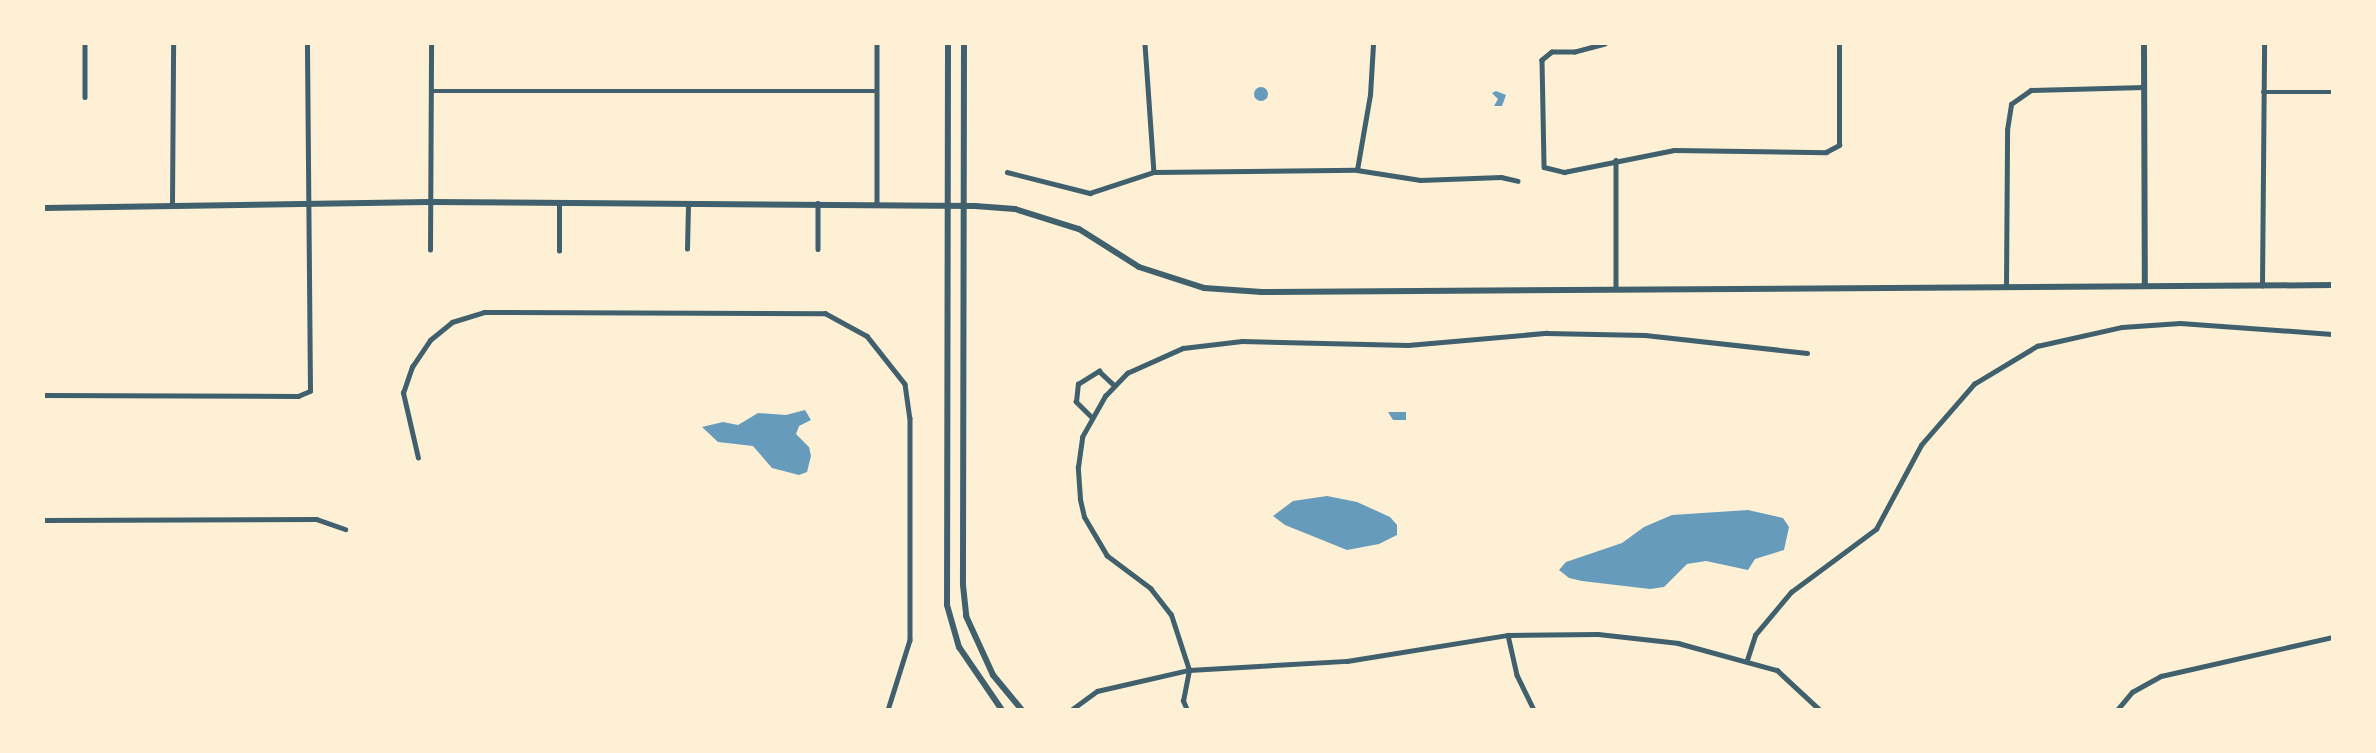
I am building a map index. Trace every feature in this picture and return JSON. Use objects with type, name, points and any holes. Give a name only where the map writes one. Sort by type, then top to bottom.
[{"type":"street","points":[[85,44],[85,97]]},
{"type":"street","points":[[172,205],[173,44]]},
{"type":"street","points":[[44,395],[298,396],[310,391],[307,44]]},
{"type":"street","points":[[430,250],[431,44]]},
{"type":"street","points":[[877,44],[877,204]]},
{"type":"street","points":[[948,44],[947,605],[959,647],[1002,710]]},
{"type":"street","points":[[964,44],[966,616],[993,675],[1022,710]]},
{"type":"street","points":[[1145,44],[1154,172]]},
{"type":"street","points":[[1357,170],[1370,95],[1373,44]]},
{"type":"street","points":[[1605,44],[1575,52],[1552,52],[1542,60],[1544,167],[1564,172],[1674,150],[1826,152],[1839,145],[1839,44]]},
{"type":"street","points":[[2144,44],[2145,286]]},
{"type":"street","points":[[2262,286],[2264,44]]},
{"type":"street","points":[[2006,287],[2007,130],[2011,104],[2031,90],[2144,87]]},
{"type":"street","points":[[431,91],[877,91]]},
{"type":"street","points":[[2264,92],[2332,92]]},
{"type":"street","points":[[1616,160],[1616,289]]},
{"type":"street","points":[[1007,172],[1090,193],[1154,172],[1357,170],[1420,180],[1501,177],[1518,181]]},
{"type":"street","points":[[44,208],[429,202],[818,203],[947,205],[1015,209],[1079,230],[1139,267],[1204,288],[1262,292],[2332,285]]},
{"type":"street","points":[[559,203],[559,251]]},
{"type":"street","points":[[818,203],[818,249]]},
{"type":"street","points":[[687,249],[688,204]]},
{"type":"street","points":[[418,458],[403,393],[412,367],[430,340],[452,322],[484,312],[825,313],[867,336],[905,384],[910,418],[910,640],[888,710]]},
{"type":"street","points":[[1748,660],[1755,635],[1791,592],[1876,529],[1921,445],[1974,384],[2037,346],[2122,327],[2180,323],[2332,334]]},
{"type":"street","points":[[1187,710],[1183,701],[1189,670],[1171,615],[1151,589],[1107,556],[1084,517],[1078,467],[1082,437],[1114,385],[1143,365],[1184,348],[1242,341],[1407,345],[1546,333],[1634,334],[1807,353]]},
{"type":"street","points":[[1092,418],[1076,402],[1078,384],[1099,371],[1114,385]]},
{"type":"street","points":[[44,519],[316,519],[345,530]]},
{"type":"street","points":[[1071,710],[1097,692],[1189,670],[1347,661],[1508,635],[1598,634],[1678,643],[1748,660],[1777,670],[1820,710]]},
{"type":"street","points":[[1508,635],[1518,675],[1534,710]]},
{"type":"street","points":[[2117,710],[2132,692],[2161,676],[2332,637]]},
{"type":"water","points":[[1258,87],[1264,87],[1268,94],[1264,101],[1258,101],[1254,97],[1254,91]]},
{"type":"water","points":[[1496,91],[1506,95],[1502,106],[1494,106],[1498,99],[1492,93]]},
{"type":"water","points":[[805,410],[811,420],[799,426],[796,434],[809,447],[811,456],[807,472],[799,475],[772,468],[753,446],[718,442],[702,427],[723,422],[738,425],[758,413],[786,415]]},
{"type":"water","points":[[1388,412],[1406,412],[1406,420],[1393,420]]},
{"type":"water","points":[[1327,496],[1357,502],[1390,517],[1397,525],[1397,535],[1379,544],[1347,550],[1285,525],[1273,516],[1293,501]]},
{"type":"water","points":[[1748,510],[1783,518],[1789,527],[1784,550],[1755,559],[1748,570],[1706,561],[1687,564],[1664,587],[1650,589],[1582,581],[1569,578],[1559,570],[1566,562],[1622,543],[1644,527],[1672,515]]}]
